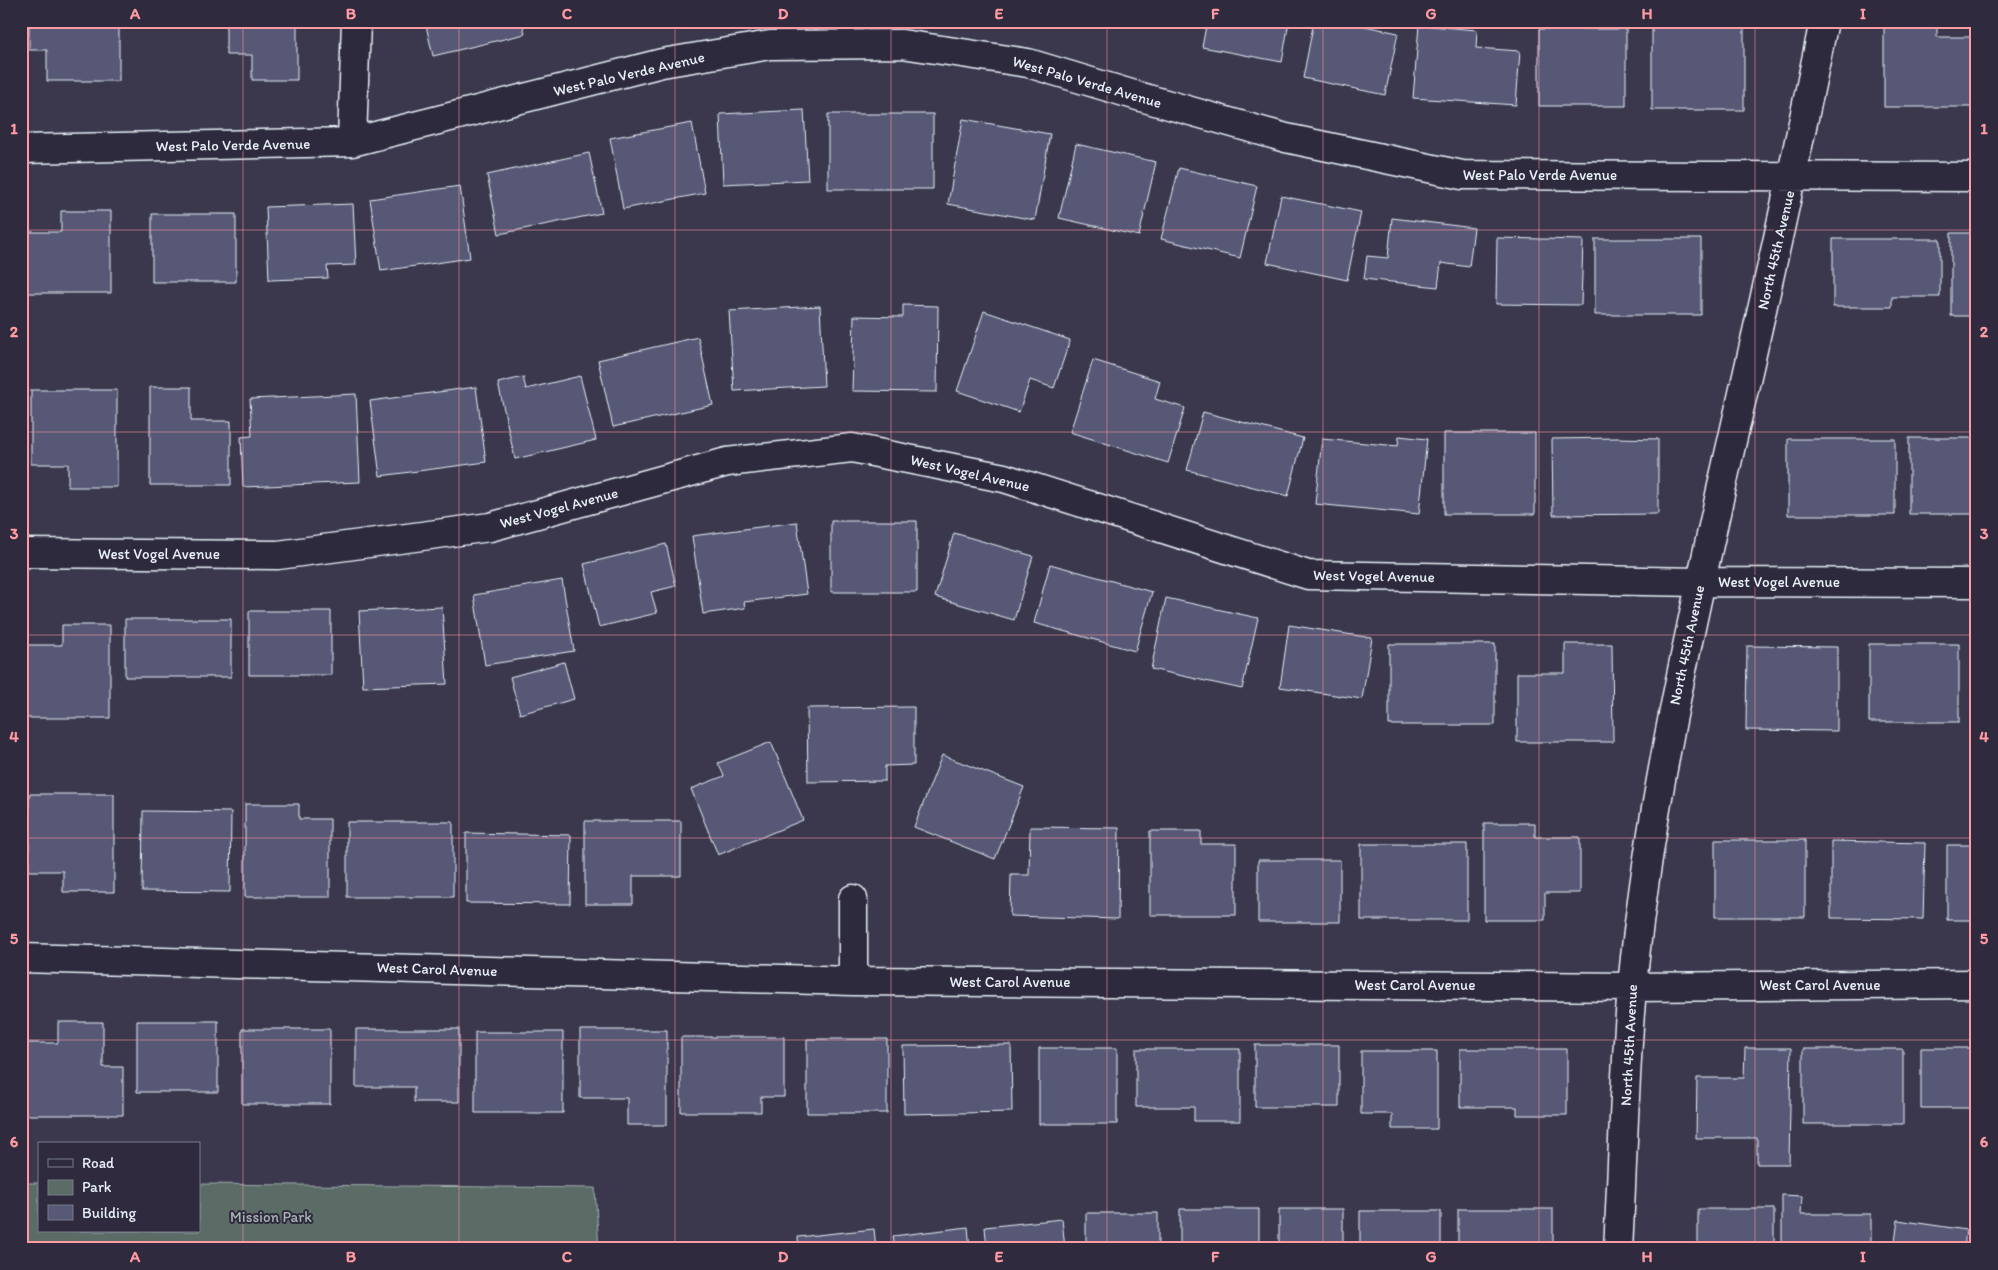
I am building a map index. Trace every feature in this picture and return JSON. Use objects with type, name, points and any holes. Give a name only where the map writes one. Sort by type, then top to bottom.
[{"type":"street","points":[[352,142],[356,21]]},
{"type":"street","name":"North 45th Avenue","points":[[1618,1249],[1632,987],[1638,923],[1662,771],[1700,582],[1793,176],[1824,21]]},
{"type":"street","name":"West Palo Verde Avenue","points":[[21,149],[352,142],[662,63],[770,45],[902,44],[1028,63],[1286,138],[1462,175],[1977,177]]},
{"type":"street","name":"West Vogel Avenue","points":[[21,554],[278,555],[490,527],[727,462],[852,448],[1004,478],[1308,575],[1700,582],[1977,583]]},
{"type":"street","points":[[853,899],[853,981]]},
{"type":"street","name":"West Carol Avenue","points":[[21,958],[853,981],[1632,987],[1977,984]]},
{"type":"green space","name":"Mission Park","points":[[21,1183],[38,1183],[38,1232],[200,1232],[200,1184],[595,1188],[599,1249],[21,1249]]},
{"type":"building","points":[[29,21],[119,21],[119,81],[47,81],[47,50],[29,50]]},
{"type":"building","points":[[226,21],[297,21],[297,80],[252,80],[252,55],[226,55]]},
{"type":"building","points":[[425,21],[522,21],[525,34],[433,56]]},
{"type":"building","points":[[1159,21],[1185,21],[1184,27]]},
{"type":"building","points":[[1207,21],[1289,21],[1282,62],[1202,47]]},
{"type":"building","points":[[1314,21],[1341,21],[1398,33],[1385,95],[1303,78]]},
{"type":"building","points":[[1652,21],[1744,21],[1744,110],[1652,110]]},
{"type":"building","points":[[1884,21],[1937,21],[1937,37],[1973,37],[1973,107],[1884,107]]},
{"type":"building","points":[[1419,25],[1477,30],[1476,48],[1520,51],[1516,105],[1413,98]]},
{"type":"building","points":[[1539,29],[1626,29],[1626,106],[1539,106]]},
{"type":"building","points":[[804,110],[808,180],[723,184],[720,114]]},
{"type":"building","points":[[828,114],[933,114],[933,189],[828,189]]},
{"type":"building","points":[[963,119],[1050,134],[1035,220],[948,204]]},
{"type":"building","points":[[692,123],[705,193],[623,209],[610,138]]},
{"type":"building","points":[[1076,144],[1156,162],[1139,236],[1059,218]]},
{"type":"building","points":[[589,153],[602,213],[499,234],[487,175]]},
{"type":"building","points":[[1179,168],[1257,186],[1240,258],[1161,239]]},
{"type":"building","points":[[460,186],[470,258],[381,271],[370,199]]},
{"type":"building","points":[[1281,196],[1361,212],[1347,280],[1267,263]]},
{"type":"building","points":[[353,204],[356,265],[327,266],[328,278],[269,280],[266,207]]},
{"type":"building","points":[[61,211],[111,211],[111,293],[25,293],[25,232],[61,232]]},
{"type":"building","points":[[152,214],[236,214],[236,282],[152,282]]},
{"type":"building","points":[[1392,218],[1474,228],[1469,267],[1441,263],[1438,287],[1364,279],[1367,256],[1388,258]]},
{"type":"building","points":[[1951,233],[1977,233],[1977,316],[1951,316]]},
{"type":"building","points":[[1497,238],[1583,240],[1581,305],[1496,304]]},
{"type":"building","points":[[1595,239],[1701,239],[1701,315],[1595,315]]},
{"type":"building","points":[[1833,239],[1940,239],[1940,297],[1892,297],[1892,307],[1833,307]]},
{"type":"building","points":[[903,305],[938,306],[937,392],[852,391],[854,316],[903,317]]},
{"type":"building","points":[[820,306],[824,386],[734,391],[729,311]]},
{"type":"building","points":[[984,311],[1070,340],[1054,388],[1030,380],[1019,412],[957,391]]},
{"type":"building","points":[[698,337],[713,405],[613,427],[598,360]]},
{"type":"building","points":[[1093,360],[1160,381],[1155,399],[1185,408],[1168,463],[1070,432]]},
{"type":"building","points":[[580,376],[596,440],[515,459],[498,383],[523,377],[526,389]]},
{"type":"building","points":[[150,387],[191,387],[191,421],[231,421],[231,485],[150,485]]},
{"type":"building","points":[[476,387],[486,462],[380,476],[370,401]]},
{"type":"building","points":[[31,390],[117,390],[117,487],[68,487],[68,464],[31,464]]},
{"type":"building","points":[[356,394],[360,482],[243,487],[241,437],[252,436],[250,399]]},
{"type":"building","points":[[1203,412],[1303,438],[1288,496],[1187,470]]},
{"type":"building","points":[[1444,433],[1535,433],[1535,514],[1444,514]]},
{"type":"building","points":[[1399,436],[1427,439],[1419,514],[1315,504],[1322,439],[1398,446]]},
{"type":"building","points":[[1909,438],[1977,438],[1977,514],[1909,514]]},
{"type":"building","points":[[1552,439],[1658,439],[1658,514],[1553,515]]},
{"type":"building","points":[[1788,439],[1895,439],[1895,515],[1788,515]]},
{"type":"building","points":[[831,521],[917,521],[917,592],[831,592]]},
{"type":"building","points":[[797,522],[807,594],[744,602],[745,608],[703,614],[692,536]]},
{"type":"building","points":[[954,533],[1033,556],[1014,620],[935,597]]},
{"type":"building","points":[[666,544],[676,586],[651,592],[657,613],[599,627],[584,564]]},
{"type":"building","points":[[1050,564],[1152,592],[1135,651],[1034,623]]},
{"type":"building","points":[[562,580],[574,651],[485,665],[474,595]]},
{"type":"building","points":[[1166,598],[1258,618],[1242,689],[1151,669]]},
{"type":"building","points":[[442,607],[447,684],[363,687],[359,611]]},
{"type":"building","points":[[249,611],[331,611],[331,675],[249,675]]},
{"type":"building","points":[[125,619],[231,619],[231,677],[125,677]]},
{"type":"building","points":[[62,625],[110,625],[110,718],[25,718],[25,645],[62,645]]},
{"type":"building","points":[[1289,625],[1372,638],[1362,699],[1280,687]]},
{"type":"building","points":[[1389,644],[1495,644],[1495,725],[1389,725]]},
{"type":"building","points":[[1565,644],[1612,644],[1613,742],[1517,742],[1517,673],[1565,673]]},
{"type":"building","points":[[1869,644],[1959,644],[1959,722],[1869,722]]},
{"type":"building","points":[[1747,646],[1837,647],[1837,731],[1746,730]]},
{"type":"building","points":[[564,662],[574,699],[520,714],[510,677]]},
{"type":"building","points":[[914,707],[914,765],[885,766],[885,781],[808,782],[807,708]]},
{"type":"building","points":[[771,742],[803,820],[718,855],[691,789],[724,776],[718,763]]},
{"type":"building","points":[[942,755],[1024,787],[995,859],[914,827]]},
{"type":"building","points":[[29,794],[114,794],[114,892],[63,892],[63,871],[29,871]]},
{"type":"building","points":[[245,804],[299,804],[299,819],[330,819],[330,897],[245,897]]},
{"type":"building","points":[[143,811],[231,812],[230,892],[142,891]]},
{"type":"building","points":[[585,821],[681,821],[681,876],[633,876],[633,904],[585,904]]},
{"type":"building","points":[[347,822],[453,822],[453,897],[347,897]]},
{"type":"building","points":[[1484,823],[1535,823],[1535,837],[1580,837],[1580,893],[1545,893],[1545,920],[1484,920]]},
{"type":"building","points":[[1030,827],[1119,828],[1118,919],[1010,916],[1011,875],[1029,875]]},
{"type":"building","points":[[1150,831],[1201,831],[1201,844],[1236,844],[1236,915],[1150,915]]},
{"type":"building","points":[[466,833],[571,835],[570,904],[466,903]]},
{"type":"building","points":[[1715,840],[1805,840],[1805,917],[1715,917]]},
{"type":"building","points":[[1831,841],[1925,843],[1923,919],[1831,918]]},
{"type":"building","points":[[1361,844],[1467,844],[1467,920],[1361,920]]},
{"type":"building","points":[[1947,845],[1977,845],[1977,920],[1947,920]]},
{"type":"building","points":[[1258,860],[1340,860],[1340,922],[1258,922]]},
{"type":"building","points":[[137,1021],[218,1021],[218,1092],[137,1092]]},
{"type":"building","points":[[58,1022],[103,1022],[103,1067],[123,1067],[123,1115],[21,1115],[21,1043],[58,1043]]},
{"type":"building","points":[[242,1029],[330,1029],[330,1104],[242,1104]]},
{"type":"building","points":[[356,1029],[459,1029],[459,1102],[414,1102],[414,1087],[356,1087]]},
{"type":"building","points":[[580,1030],[667,1030],[667,1125],[627,1125],[627,1098],[580,1098]]},
{"type":"building","points":[[475,1032],[563,1032],[563,1113],[475,1113]]},
{"type":"building","points":[[681,1037],[784,1037],[784,1097],[761,1097],[761,1112],[681,1112]]},
{"type":"building","points":[[807,1039],[887,1039],[887,1113],[807,1113]]},
{"type":"building","points":[[1011,1045],[1012,1112],[904,1114],[903,1046]]},
{"type":"building","points":[[1255,1045],[1339,1045],[1339,1107],[1255,1107]]},
{"type":"building","points":[[1039,1048],[1117,1048],[1117,1124],[1039,1124]]},
{"type":"building","points":[[1745,1048],[1791,1048],[1789,1164],[1757,1164],[1757,1138],[1696,1138],[1697,1078],[1744,1078]]},
{"type":"building","points":[[1921,1048],[1977,1048],[1977,1108],[1921,1108]]},
{"type":"building","points":[[1136,1049],[1240,1049],[1240,1121],[1194,1121],[1194,1107],[1136,1107]]},
{"type":"building","points":[[1460,1049],[1567,1049],[1567,1115],[1517,1115],[1517,1107],[1460,1107]]},
{"type":"building","points":[[1803,1049],[1903,1049],[1903,1124],[1803,1124]]},
{"type":"building","points":[[1361,1051],[1437,1051],[1437,1129],[1392,1129],[1392,1114],[1361,1114]]},
{"type":"building","points":[[1782,1195],[1802,1196],[1801,1214],[1871,1214],[1871,1249],[1782,1249]]},
{"type":"building","points":[[1180,1209],[1259,1209],[1259,1249],[1180,1249]]},
{"type":"building","points":[[1279,1209],[1343,1209],[1343,1249],[1279,1249]]},
{"type":"building","points":[[1458,1209],[1553,1209],[1553,1249],[1458,1249]]},
{"type":"building","points":[[1698,1209],[1774,1209],[1774,1249],[1698,1249]]},
{"type":"building","points":[[1360,1211],[1441,1211],[1441,1249],[1360,1249]]},
{"type":"building","points":[[1086,1213],[1158,1213],[1158,1249],[1086,1249]]},
{"type":"building","points":[[1062,1219],[1065,1249],[987,1249],[985,1227]]},
{"type":"building","points":[[1898,1220],[1966,1230],[1964,1249],[1894,1249]]},
{"type":"building","points":[[968,1227],[970,1249],[895,1249],[893,1236]]},
{"type":"building","points":[[874,1229],[876,1249],[799,1249],[798,1237]]},
{"type":"building","points":[[781,1246],[781,1249],[755,1249]]}]
